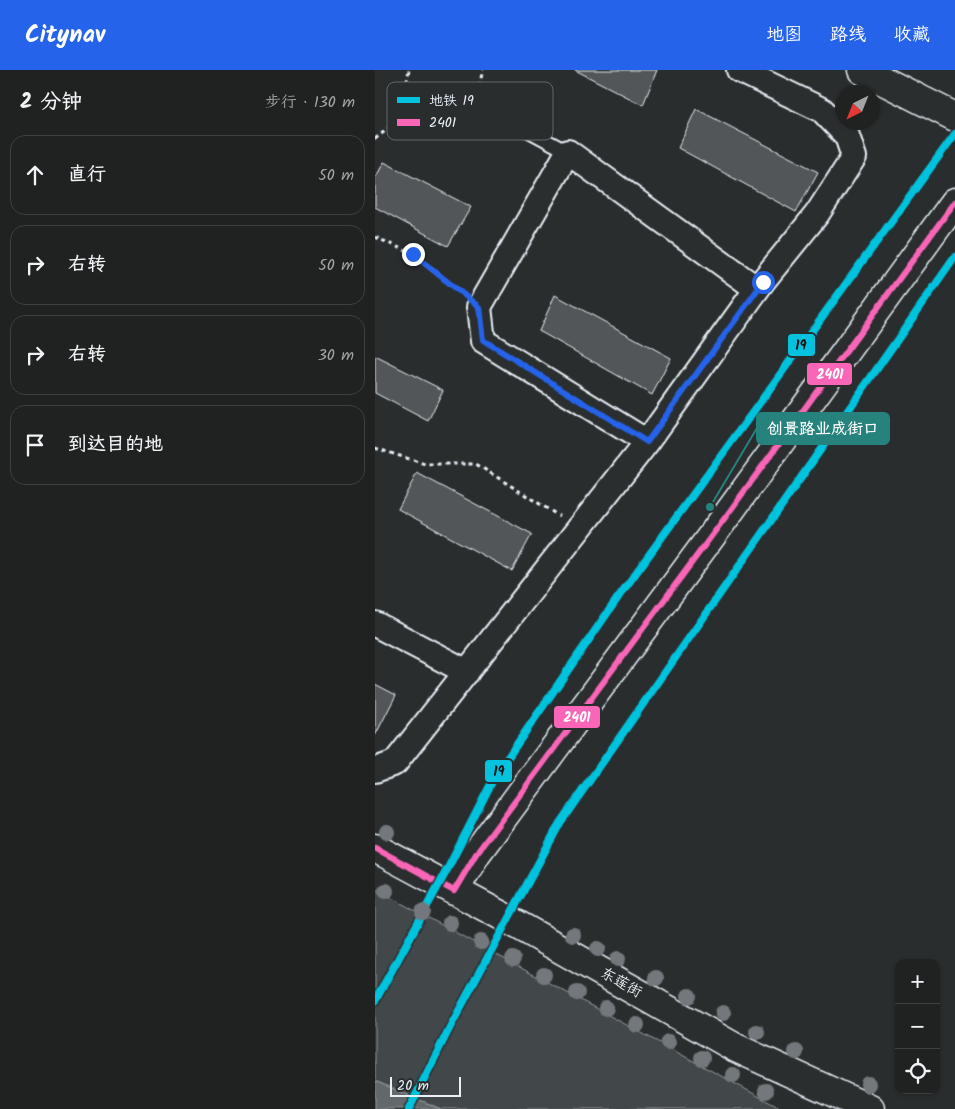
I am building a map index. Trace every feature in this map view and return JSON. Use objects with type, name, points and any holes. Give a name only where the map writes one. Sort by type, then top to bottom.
[{"type":"street","points":[[375,770],[395,763],[647,442],[757,289],[817,214],[854,157],[847,136],[822,110],[739,70]]},
{"type":"street","points":[[862,70],[955,117]]},
{"type":"street","points":[[647,442],[483,340],[479,307],[568,152],[757,289]]},
{"type":"street","points":[[454,891],[476,854],[733,507],[955,202]]},
{"type":"street","points":[[375,624],[467,672]]},
{"type":"street","name":"东莲街","points":[[375,848],[511,921],[736,1048],[870,1109]]},
{"type":"lane","points":[[546,140],[568,152]]},
{"type":"path","points":[[375,139],[387,129]]},
{"type":"path","points":[[375,237],[413,254],[479,307]]},
{"type":"path","points":[[375,448],[425,464],[476,464],[579,528]]},
{"type":"shaded area","points":[[375,889],[782,1109],[441,1109],[375,1081]]},
{"type":"shaded area","points":[[375,1081],[441,1109],[375,1109]]},
{"type":"building","points":[[575,70],[657,70],[643,105]]},
{"type":"building","points":[[696,109],[818,172],[796,212],[678,148]]},
{"type":"building","points":[[384,162],[471,207],[448,246],[375,207],[375,179]]},
{"type":"building","points":[[555,295],[671,358],[652,395],[539,331]]},
{"type":"building","points":[[375,356],[443,390],[428,421],[375,393]]},
{"type":"building","points":[[417,473],[532,534],[512,571],[398,509]]},
{"type":"building","points":[[375,684],[396,695],[375,736]]},
{"type":"metro line","name":"19","points":[[375,1001],[448,868],[495,776],[617,599],[955,134]]},
{"type":"metro line","name":"19","points":[[409,1109],[449,1029],[560,823],[955,257]]},
{"type":"transit line","name":"2401","points":[[454,891],[476,854],[727,515],[955,202]]},
{"type":"transit line","name":"2401","points":[[375,848],[454,891]]},
{"type":"place","name":"创景路业成街口","points":[[710,507]]},
{"type":"route","points":[[413,254],[479,307],[483,340],[647,442],[763,282]]}]
